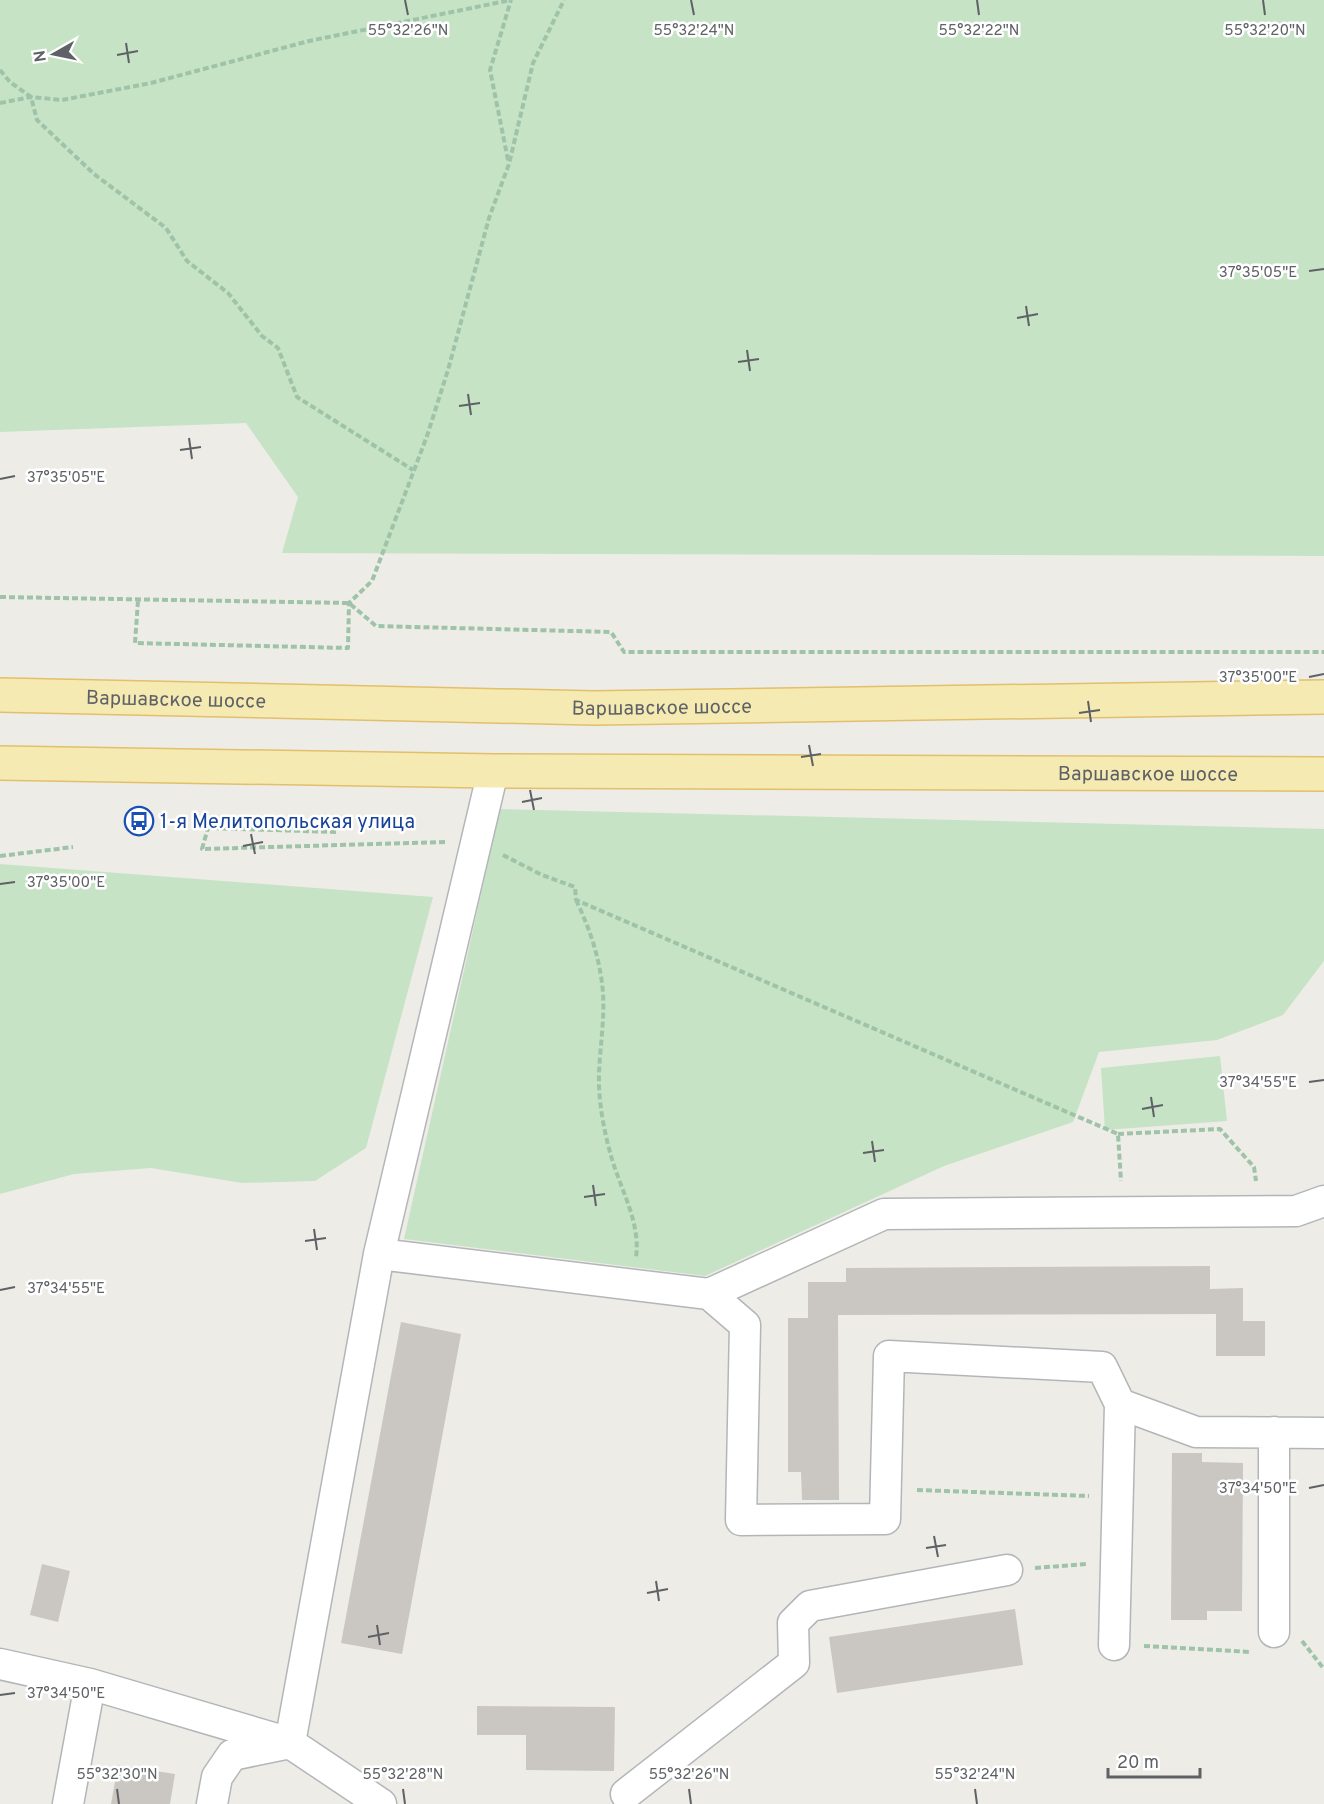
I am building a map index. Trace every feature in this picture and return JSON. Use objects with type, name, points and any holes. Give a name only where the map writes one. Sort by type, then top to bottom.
[{"type":"main road","name":"Варшавское шоссе","points":[[0,695],[594,708],[1324,697]]},
{"type":"main road","name":"Варшавское шоссе","points":[[0,764],[493,771],[1324,774]]},
{"type":"street","points":[[290,1743],[379,1254],[436,1022],[475,841],[493,771]]},
{"type":"street","points":[[379,1254],[709,1294],[884,1214],[1296,1211],[1324,1201]]},
{"type":"street","points":[[709,1294],[745,1325],[741,1520],[885,1519],[890,1356],[1102,1366],[1120,1404],[1114,1645]]},
{"type":"street","points":[[1120,1404],[1196,1432],[1324,1432]]},
{"type":"street","points":[[1274,1432],[1274,1632]]},
{"type":"street","points":[[626,1801],[794,1663],[793,1623],[810,1606],[1007,1570]]},
{"type":"street","points":[[0,1664],[90,1684],[290,1743],[381,1804]]},
{"type":"street","points":[[68,1804],[90,1684]]},
{"type":"street","points":[[212,1804],[217,1777],[232,1755],[290,1743]]},
{"type":"path","points":[[0,103],[31,97],[63,100],[140,85],[309,41],[511,0],[490,70],[509,164]]},
{"type":"path","points":[[138,601],[135,643],[348,648],[349,603],[372,581],[413,470],[448,370],[489,218],[509,164],[533,63],[564,0]]},
{"type":"path","points":[[0,70],[10,82],[31,97],[37,120],[94,174],[166,228],[188,261],[228,293],[262,336],[278,348],[297,397],[413,470]]},
{"type":"path","points":[[0,597],[349,603],[376,626],[611,633],[624,652],[1324,652]]},
{"type":"path","points":[[336,832],[208,828],[202,849],[475,841],[542,876],[575,887],[576,900],[592,932],[602,984],[599,1076],[603,1119],[610,1155],[638,1244],[636,1261]]},
{"type":"path","points":[[0,856],[73,847]]},
{"type":"path","points":[[576,900],[1118,1134],[1220,1129],[1254,1167],[1260,1212]]},
{"type":"path","points":[[1118,1134],[1122,1212]]},
{"type":"path","points":[[886,1489],[1118,1497]]},
{"type":"path","points":[[1007,1570],[1116,1561]]},
{"type":"path","points":[[1114,1645],[1257,1652],[1274,1632]]},
{"type":"green space","points":[[0,0],[1324,0],[1324,556],[282,553],[298,497],[246,423],[0,432]]},
{"type":"green space","points":[[500,809],[1324,829],[1324,961],[1283,1015],[1217,1040],[1099,1052],[1073,1122],[944,1166],[705,1276],[404,1239]]},
{"type":"green space","points":[[0,864],[433,897],[366,1148],[315,1181],[242,1183],[151,1168],[74,1174],[0,1194]]},
{"type":"green space","points":[[1220,1056],[1227,1121],[1105,1130],[1101,1068]]},
{"type":"building","points":[[1210,1266],[1210,1289],[1243,1288],[1243,1321],[1265,1321],[1265,1356],[1216,1356],[1216,1314],[838,1315],[839,1500],[802,1500],[801,1472],[788,1472],[788,1318],[808,1318],[808,1282],[846,1282],[846,1268]]},
{"type":"building","points":[[401,1322],[461,1334],[402,1654],[341,1643]]},
{"type":"building","points":[[1172,1453],[1202,1453],[1202,1462],[1243,1463],[1242,1611],[1207,1611],[1207,1620],[1171,1620]]},
{"type":"building","points":[[42,1564],[70,1571],[58,1622],[30,1615]]},
{"type":"building","points":[[1015,1609],[1023,1665],[837,1693],[829,1637]]},
{"type":"building","points":[[477,1706],[615,1707],[614,1771],[526,1770],[526,1735],[477,1735]]},
{"type":"building","points":[[118,1765],[175,1774],[170,1804],[111,1804]]},
{"type":"place","name":"1-я Мелитопольская улица","points":[[139,821]]}]
